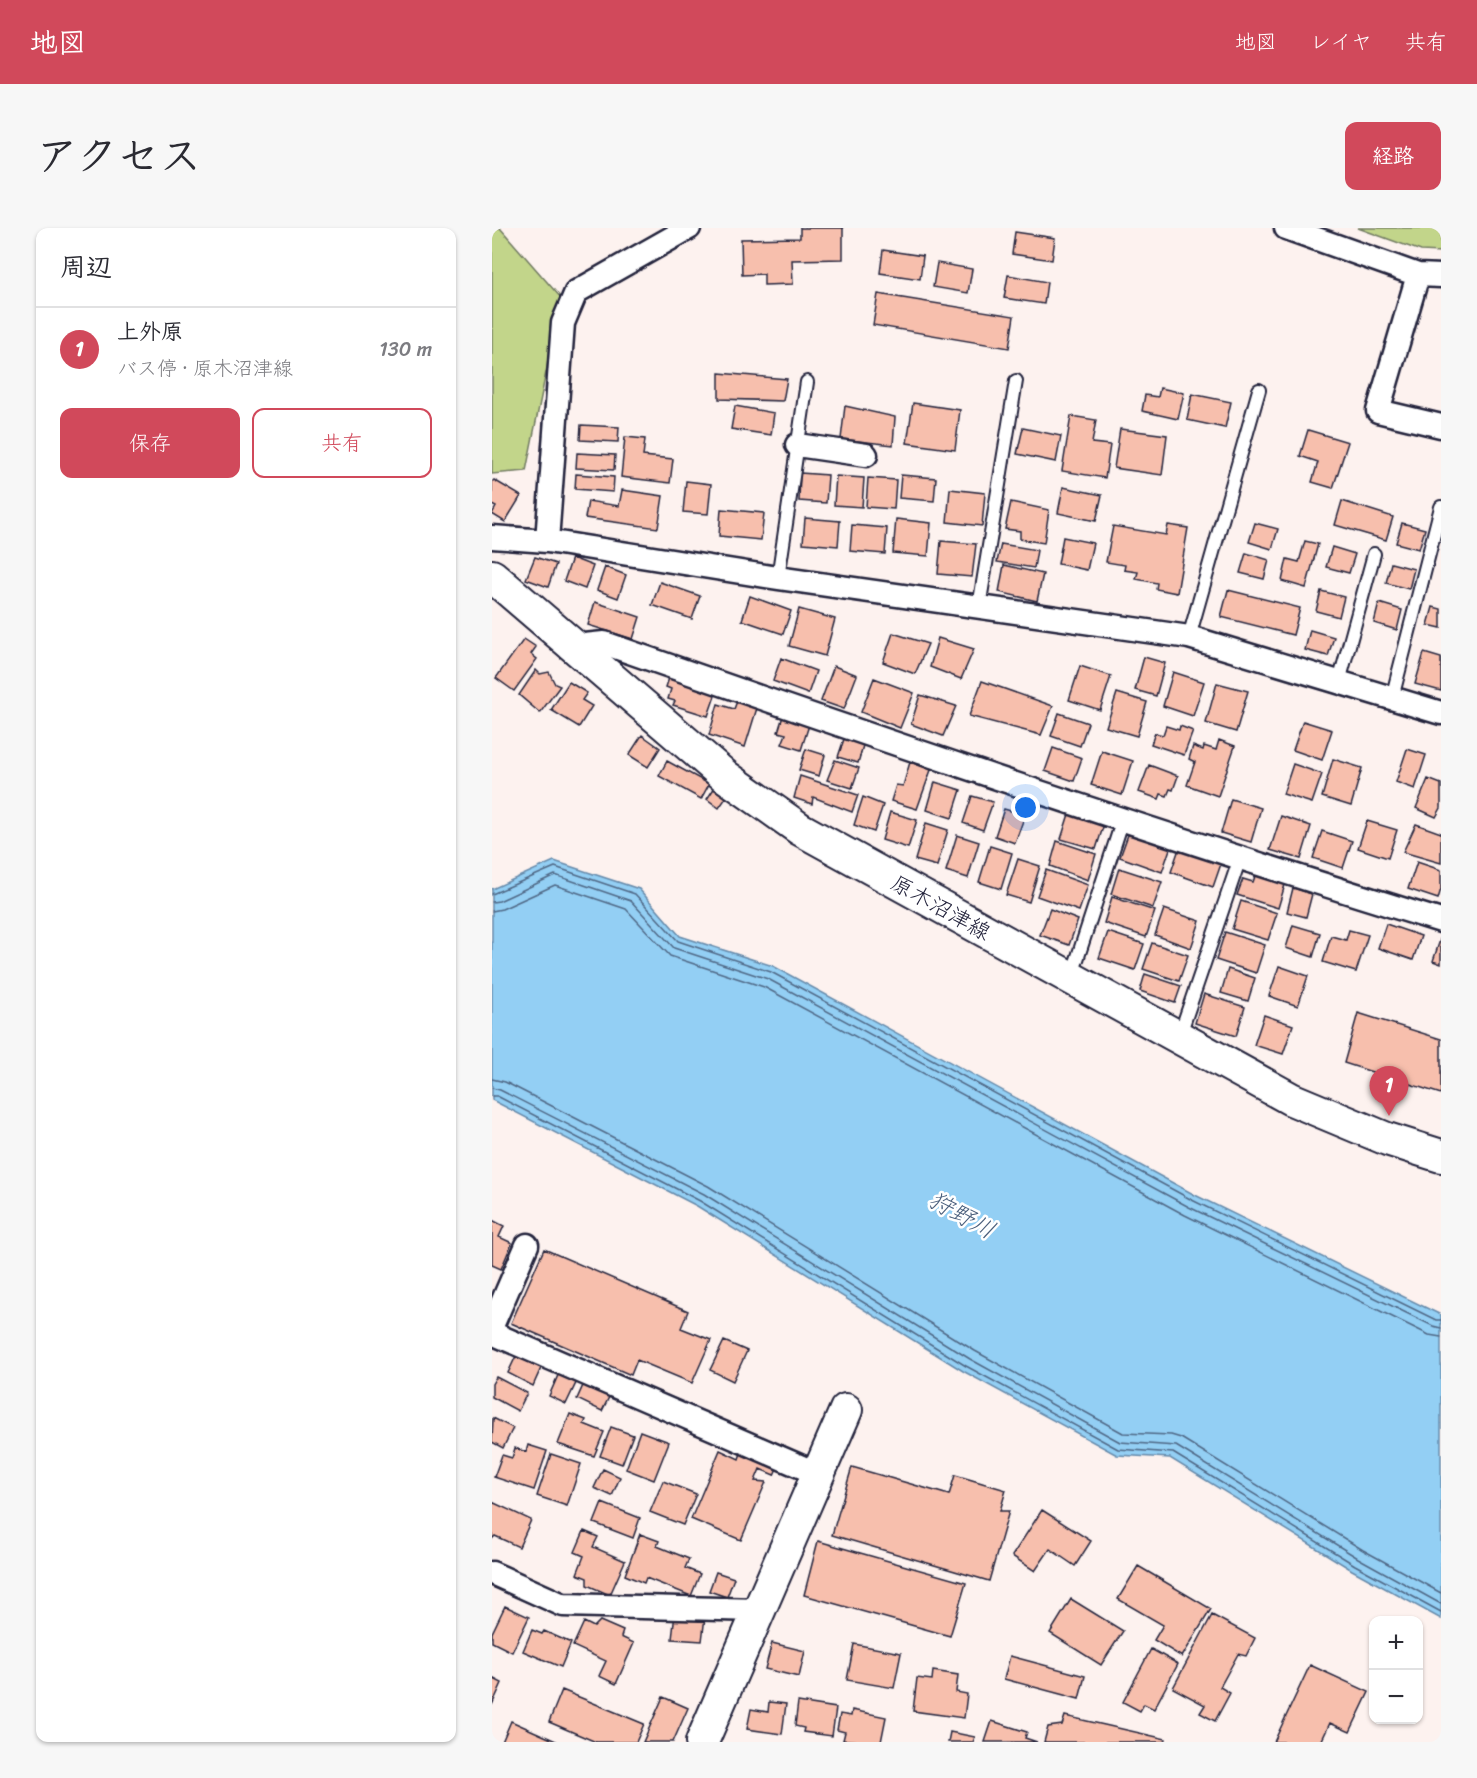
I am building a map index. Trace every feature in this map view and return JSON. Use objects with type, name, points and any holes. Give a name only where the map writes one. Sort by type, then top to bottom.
[{"type":"main road","name":"原木沼津線","points":[[492,576],[725,777],[800,829],[1291,1099],[1387,1139],[1441,1156]]},
{"type":"main road","points":[[702,1742],[846,1410]]},
{"type":"street","points":[[547,541],[563,322],[576,292],[689,228]]},
{"type":"street","points":[[1286,228],[1418,275],[1441,276]]},
{"type":"street","points":[[1418,275],[1378,411],[1441,426]]},
{"type":"street","points":[[797,445],[866,454]]},
{"type":"street","points":[[492,537],[547,541],[778,578],[1189,637],[1441,713]]},
{"type":"street","points":[[575,646],[604,643],[836,724],[1240,858],[1441,921]]},
{"type":"street","points":[[492,1326],[527,1245]]},
{"type":"street","points":[[492,1333],[818,1474]]},
{"type":"street","points":[[492,1574],[563,1605],[759,1610]]},
{"type":"lane","points":[[778,578],[807,381]]},
{"type":"lane","points":[[979,607],[1016,381]]},
{"type":"lane","points":[[1189,637],[1259,390]]},
{"type":"lane","points":[[1392,698],[1441,507]]},
{"type":"lane","points":[[1339,682],[1374,554]]},
{"type":"lane","points":[[1070,979],[1123,819]]},
{"type":"lane","points":[[1179,1038],[1240,858]]},
{"type":"green space","points":[[492,228],[500,228],[561,298],[526,471],[492,474]]},
{"type":"green space","points":[[1358,228],[1441,228],[1441,252],[1421,251]]},
{"type":"water","name":"狩野川","points":[[554,861],[639,889],[680,936],[773,966],[1195,1195],[1441,1315],[1441,1619],[1352,1570],[1170,1458],[1117,1455],[963,1371],[697,1206],[492,1100],[492,889]]},
{"type":"building","points":[[800,228],[843,228],[843,259],[792,260],[793,284],[764,285],[764,274],[742,275],[741,239],[800,238]]},
{"type":"building","points":[[1015,232],[1055,238],[1052,260],[1012,254]]},
{"type":"building","points":[[883,250],[923,256],[920,279],[880,273]]},
{"type":"building","points":[[937,263],[972,269],[968,293],[933,287]]},
{"type":"building","points":[[1008,275],[1047,282],[1044,304],[1004,298]]},
{"type":"building","points":[[878,294],[1014,316],[1009,348],[873,325]]},
{"type":"building","points":[[719,373],[787,379],[783,401],[719,399]]},
{"type":"building","points":[[1160,388],[1184,393],[1178,419],[1142,411],[1145,395],[1158,397]]},
{"type":"building","points":[[1192,394],[1231,402],[1225,428],[1187,420]]},
{"type":"building","points":[[913,403],[960,410],[955,450],[907,443]]},
{"type":"building","points":[[735,406],[774,413],[771,435],[731,429]]},
{"type":"building","points":[[845,406],[895,417],[893,445],[841,439]]},
{"type":"building","points":[[1071,416],[1096,420],[1092,443],[1110,445],[1105,478],[1062,471]]},
{"type":"building","points":[[581,425],[619,427],[618,442],[580,440]]},
{"type":"building","points":[[1023,428],[1061,436],[1056,462],[1017,454]]},
{"type":"building","points":[[1120,429],[1167,435],[1162,475],[1114,468]]},
{"type":"building","points":[[1308,430],[1348,442],[1333,488],[1312,482],[1318,462],[1300,456]]},
{"type":"building","points":[[625,437],[645,439],[643,456],[673,459],[670,483],[621,477]]},
{"type":"building","points":[[577,453],[615,455],[614,470],[576,468]]},
{"type":"building","points":[[800,473],[828,475],[826,503],[799,501]]},
{"type":"building","points":[[576,474],[614,477],[613,492],[575,489]]},
{"type":"building","points":[[901,475],[936,478],[934,501],[899,498]]},
{"type":"building","points":[[836,476],[864,478],[862,507],[834,505]]},
{"type":"building","points":[[868,478],[896,480],[894,509],[866,507]]},
{"type":"building","points":[[494,480],[521,496],[505,522],[492,514],[496,507],[492,505],[492,482]]},
{"type":"building","points":[[686,481],[711,484],[708,514],[683,512]]},
{"type":"building","points":[[1063,487],[1102,495],[1096,521],[1058,513]]},
{"type":"building","points":[[950,489],[985,493],[982,526],[947,522]]},
{"type":"building","points":[[622,490],[663,496],[658,528],[585,518],[588,501],[619,506]]},
{"type":"building","points":[[1342,501],[1393,517],[1386,540],[1335,525]]},
{"type":"building","points":[[1011,502],[1049,510],[1044,543],[1020,539],[1020,531],[1005,529]]},
{"type":"building","points":[[721,509],[764,513],[761,540],[719,536]]},
{"type":"building","points":[[805,518],[840,521],[838,546],[803,543]]},
{"type":"building","points":[[896,519],[931,523],[928,556],[893,553]]},
{"type":"building","points":[[1255,523],[1278,529],[1272,549],[1249,542]]},
{"type":"building","points":[[1402,523],[1425,529],[1419,549],[1396,543]]},
{"type":"building","points":[[852,525],[887,528],[885,554],[850,551]]},
{"type":"building","points":[[1168,525],[1188,528],[1177,593],[1156,589],[1157,583],[1136,579],[1138,572],[1124,570],[1125,565],[1106,562],[1113,526],[1166,535]]},
{"type":"building","points":[[1063,537],[1093,543],[1087,570],[1058,564]]},
{"type":"building","points":[[941,541],[976,544],[972,577],[938,574]]},
{"type":"building","points":[[1305,541],[1318,544],[1306,588],[1282,581],[1287,559],[1299,562]]},
{"type":"building","points":[[1001,544],[1037,550],[1034,568],[997,562]]},
{"type":"building","points":[[1332,547],[1355,554],[1349,573],[1326,567]]},
{"type":"building","points":[[1246,553],[1269,560],[1264,579],[1240,573]]},
{"type":"building","points":[[535,557],[556,564],[548,587],[526,579]]},
{"type":"building","points":[[572,558],[593,566],[585,589],[564,581]]},
{"type":"building","points":[[1391,563],[1414,569],[1409,589],[1386,583]]},
{"type":"building","points":[[1004,565],[1043,574],[1037,601],[999,592]]},
{"type":"building","points":[[605,567],[626,575],[618,598],[597,590]]},
{"type":"building","points":[[660,582],[700,596],[692,619],[652,605]]},
{"type":"building","points":[[1228,590],[1300,608],[1293,635],[1221,617]]},
{"type":"building","points":[[1321,591],[1344,597],[1339,617],[1316,611]]},
{"type":"building","points":[[750,596],[791,611],[783,634],[742,620]]},
{"type":"building","points":[[595,602],[640,617],[633,639],[588,625]]},
{"type":"building","points":[[1379,603],[1402,610],[1397,630],[1374,623]]},
{"type":"building","points":[[1433,607],[1441,609],[1441,628],[1428,625]]},
{"type":"building","points":[[799,609],[835,619],[825,656],[789,646]]},
{"type":"building","points":[[1310,630],[1334,637],[1328,656],[1305,650]]},
{"type":"building","points":[[893,633],[928,644],[915,674],[883,662]]},
{"type":"building","points":[[938,638],[974,649],[961,679],[930,667]]},
{"type":"building","points":[[524,639],[536,647],[531,654],[537,659],[514,691],[496,678]]},
{"type":"building","points":[[1424,653],[1441,658],[1441,691],[1415,684]]},
{"type":"building","points":[[1144,657],[1165,663],[1156,696],[1135,690]]},
{"type":"building","points":[[781,658],[816,671],[808,694],[773,681]]},
{"type":"building","points":[[834,666],[857,675],[844,709],[821,701]]},
{"type":"building","points":[[1080,666],[1111,676],[1100,710],[1069,700]]},
{"type":"building","points":[[536,670],[540,674],[549,672],[555,684],[560,686],[540,713],[519,695]]},
{"type":"building","points":[[1173,672],[1204,682],[1193,716],[1163,706]]},
{"type":"building","points":[[669,678],[716,693],[708,716],[673,705],[675,701],[668,699],[671,689],[666,687]]},
{"type":"building","points":[[874,678],[914,693],[900,728],[861,712]]},
{"type":"building","points":[[982,681],[1053,706],[1041,735],[969,716]]},
{"type":"building","points":[[569,682],[587,693],[582,700],[592,706],[579,727],[551,710]]},
{"type":"building","points":[[1217,683],[1248,691],[1236,732],[1206,723]]},
{"type":"building","points":[[1117,693],[1147,702],[1137,736],[1106,727]]},
{"type":"building","points":[[920,695],[956,706],[943,736],[911,724]]},
{"type":"building","points":[[737,701],[757,708],[745,747],[709,735],[718,704],[734,709]]},
{"type":"building","points":[[1059,713],[1088,723],[1080,746],[1051,736]]},
{"type":"building","points":[[783,716],[809,725],[801,750],[782,744],[786,734],[778,732]]},
{"type":"building","points":[[1303,721],[1332,730],[1322,760],[1293,750]]},
{"type":"building","points":[[1166,726],[1179,730],[1180,726],[1193,731],[1184,755],[1151,744],[1155,733],[1163,735]]},
{"type":"building","points":[[642,735],[660,748],[648,767],[629,755]]},
{"type":"building","points":[[845,736],[864,742],[858,763],[838,757]]},
{"type":"building","points":[[1219,740],[1235,746],[1218,796],[1187,785],[1195,762],[1189,759],[1193,746],[1203,750],[1204,746],[1216,750]]},
{"type":"building","points":[[1053,748],[1082,758],[1074,781],[1045,771]]},
{"type":"building","points":[[806,749],[825,755],[819,776],[799,770]]},
{"type":"building","points":[[1407,749],[1426,755],[1415,789],[1396,782]]},
{"type":"building","points":[[1102,751],[1133,761],[1122,795],[1091,785]]},
{"type":"building","points":[[1333,759],[1362,768],[1351,806],[1322,797]]},
{"type":"building","points":[[835,760],[859,768],[852,788],[827,780]]},
{"type":"building","points":[[667,761],[709,784],[701,799],[659,776]]},
{"type":"building","points":[[910,762],[931,770],[917,809],[891,801],[896,785],[903,786]]},
{"type":"building","points":[[1293,764],[1322,774],[1312,803],[1283,794]]},
{"type":"building","points":[[1149,765],[1178,776],[1173,790],[1170,789],[1167,796],[1161,794],[1159,799],[1139,792]]},
{"type":"building","points":[[800,776],[858,795],[852,812],[813,797],[812,804],[794,798]]},
{"type":"building","points":[[1428,779],[1441,784],[1441,808],[1436,817],[1416,808]]},
{"type":"building","points":[[935,782],[961,790],[952,818],[927,810]]},
{"type":"building","points":[[715,787],[728,795],[719,808],[707,799]]},
{"type":"building","points":[[972,796],[993,802],[983,830],[963,823]]},
{"type":"building","points":[[863,797],[883,805],[874,832],[854,825]]},
{"type":"building","points":[[1231,799],[1261,808],[1251,842],[1221,833]]},
{"type":"building","points":[[1004,809],[1025,815],[1015,843],[995,836]]},
{"type":"building","points":[[890,812],[917,820],[908,848],[882,840]]},
{"type":"building","points":[[1069,814],[1104,824],[1096,849],[1061,839]]},
{"type":"building","points":[[1281,816],[1311,826],[1301,859],[1270,850]]},
{"type":"building","points":[[1367,821],[1397,830],[1388,858],[1358,848]]},
{"type":"building","points":[[926,823],[948,830],[937,866],[915,860]]},
{"type":"building","points":[[1416,824],[1441,833],[1441,863],[1403,852]]},
{"type":"building","points":[[1322,831],[1352,841],[1343,868],[1313,858]]},
{"type":"building","points":[[1129,832],[1171,846],[1162,872],[1120,857]]},
{"type":"building","points":[[957,835],[979,842],[968,878],[946,871]]},
{"type":"building","points":[[1057,841],[1096,854],[1088,880],[1050,866]]},
{"type":"building","points":[[990,846],[1012,853],[1001,889],[979,882]]},
{"type":"building","points":[[1180,846],[1222,861],[1213,887],[1171,872]]},
{"type":"building","points":[[1018,859],[1040,866],[1029,902],[1006,895]]},
{"type":"building","points":[[1417,862],[1441,870],[1441,889],[1438,899],[1408,889]]},
{"type":"building","points":[[1119,868],[1162,882],[1153,908],[1111,894]]},
{"type":"building","points":[[1258,868],[1287,878],[1278,908],[1237,895],[1243,879],[1253,882]]},
{"type":"building","points":[[1046,870],[1088,885],[1079,911],[1037,896]]},
{"type":"building","points":[[1293,888],[1312,894],[1306,917],[1287,912]]},
{"type":"building","points":[[1112,897],[1155,911],[1146,937],[1104,923]]},
{"type":"building","points":[[1241,901],[1277,913],[1268,940],[1232,929]]},
{"type":"building","points":[[1050,909],[1078,920],[1069,945],[1040,935]]},
{"type":"building","points":[[1164,909],[1200,921],[1191,948],[1155,935]]},
{"type":"building","points":[[1386,924],[1421,936],[1413,960],[1378,948]]},
{"type":"building","points":[[1293,925],[1320,933],[1313,957],[1286,948]]},
{"type":"building","points":[[1349,930],[1368,935],[1356,972],[1323,962],[1331,936],[1346,940]]},
{"type":"building","points":[[1108,932],[1144,944],[1135,970],[1099,958]]},
{"type":"building","points":[[1225,932],[1265,945],[1256,973],[1216,960]]},
{"type":"building","points":[[1441,937],[1441,964],[1433,961]]},
{"type":"building","points":[[1152,943],[1188,955],[1179,981],[1143,969]]},
{"type":"building","points":[[1279,966],[1308,976],[1298,1006],[1269,996]]},
{"type":"building","points":[[1228,969],[1255,978],[1248,1001],[1221,993]]},
{"type":"building","points":[[1145,974],[1181,986],[1175,1003],[1140,991]]},
{"type":"building","points":[[1204,994],[1245,1007],[1236,1036],[1195,1023]]},
{"type":"building","points":[[1358,1013],[1441,1039],[1441,1094],[1344,1063]]},
{"type":"building","points":[[1264,1015],[1293,1025],[1283,1054],[1254,1045]]},
{"type":"building","points":[[492,1220],[504,1226],[499,1237],[512,1243],[501,1269],[492,1265]]},
{"type":"building","points":[[544,1249],[688,1311],[681,1328],[711,1340],[692,1383],[637,1360],[631,1375],[511,1323]]},
{"type":"building","points":[[724,1341],[747,1351],[733,1381],[710,1370]]},
{"type":"building","points":[[516,1356],[541,1368],[533,1386],[508,1373]]},
{"type":"building","points":[[559,1373],[577,1381],[566,1404],[549,1396]]},
{"type":"building","points":[[496,1377],[527,1393],[518,1411],[492,1397],[492,1384]]},
{"type":"building","points":[[585,1381],[611,1393],[602,1411],[577,1399]]},
{"type":"building","points":[[570,1414],[586,1420],[584,1424],[604,1432],[594,1456],[558,1444]]},
{"type":"building","points":[[493,1418],[513,1428],[503,1448],[492,1442]]},
{"type":"building","points":[[611,1427],[633,1435],[622,1464],[600,1456]]},
{"type":"building","points":[[640,1431],[669,1442],[654,1480],[626,1469]]},
{"type":"building","points":[[528,1445],[547,1451],[534,1490],[494,1477],[502,1455],[512,1458],[515,1448],[526,1452]]},
{"type":"building","points":[[720,1450],[739,1459],[742,1450],[778,1466],[774,1475],[760,1469],[755,1481],[766,1482],[741,1540],[691,1519]]},
{"type":"building","points":[[551,1454],[581,1464],[567,1506],[537,1496]]},
{"type":"building","points":[[852,1467],[949,1495],[955,1475],[1006,1490],[1000,1511],[1009,1511],[989,1581],[832,1535]]},
{"type":"building","points":[[603,1469],[620,1477],[612,1496],[594,1488]]},
{"type":"building","points":[[663,1481],[696,1494],[683,1525],[650,1512]]},
{"type":"building","points":[[492,1502],[531,1520],[519,1547],[495,1536],[492,1539]]},
{"type":"building","points":[[602,1503],[640,1518],[633,1538],[594,1523]]},
{"type":"building","points":[[1042,1510],[1091,1541],[1075,1566],[1050,1549],[1035,1571],[1012,1556]]},
{"type":"building","points":[[584,1531],[598,1537],[593,1547],[625,1561],[610,1595],[587,1585],[587,1578],[577,1574],[584,1556],[575,1552]]},
{"type":"building","points":[[640,1534],[659,1541],[657,1546],[689,1559],[685,1568],[700,1574],[691,1596],[646,1578],[644,1583],[625,1575]]},
{"type":"building","points":[[818,1541],[966,1583],[950,1636],[804,1595]]},
{"type":"building","points":[[1138,1566],[1211,1609],[1182,1657],[1154,1640],[1163,1625],[1118,1599]]},
{"type":"building","points":[[716,1572],[734,1578],[727,1597],[709,1591]]},
{"type":"building","points":[[1071,1599],[1123,1631],[1101,1665],[1050,1633]]},
{"type":"building","points":[[505,1606],[529,1617],[512,1652],[492,1642],[492,1633]]},
{"type":"building","points":[[675,1614],[705,1617],[702,1641],[672,1639]]},
{"type":"building","points":[[1212,1615],[1255,1638],[1246,1656],[1238,1654],[1220,1687],[1230,1693],[1215,1721],[1200,1713],[1205,1705],[1173,1688]]},
{"type":"building","points":[[600,1621],[623,1631],[621,1637],[634,1643],[616,1684],[599,1676],[606,1661],[573,1646],[584,1622],[594,1627]]},
{"type":"building","points":[[532,1630],[542,1634],[544,1631],[571,1643],[561,1667],[523,1651]]},
{"type":"building","points":[[772,1643],[805,1651],[799,1677],[765,1669]]},
{"type":"building","points":[[854,1644],[901,1653],[894,1688],[847,1680]]},
{"type":"building","points":[[1151,1649],[1178,1664],[1154,1709],[1144,1704],[1140,1711],[1123,1702]]},
{"type":"building","points":[[1010,1656],[1085,1676],[1079,1699],[1004,1679]]},
{"type":"building","points":[[1310,1665],[1369,1692],[1350,1732],[1330,1723],[1321,1742],[1274,1742]]},
{"type":"building","points":[[933,1671],[958,1675],[956,1692],[967,1694],[964,1718],[913,1711],[917,1678],[932,1680]]},
{"type":"building","points":[[492,1678],[502,1683],[492,1705]]},
{"type":"building","points":[[562,1690],[644,1724],[636,1742],[596,1742],[549,1722]]},
{"type":"building","points":[[663,1697],[688,1708],[673,1742],[643,1742]]},
{"type":"building","points":[[769,1702],[786,1704],[782,1734],[747,1729],[751,1709],[768,1712]]},
{"type":"building","points":[[798,1702],[836,1708],[832,1736],[803,1732],[804,1728],[795,1726]]},
{"type":"building","points":[[852,1710],[886,1717],[881,1742],[843,1740],[845,1732],[837,1730],[840,1714],[851,1716]]},
{"type":"building","points":[[1065,1716],[1166,1739],[1165,1742],[1044,1742],[1048,1727],[1062,1725]]},
{"type":"building","points":[[511,1721],[558,1742],[502,1742]]},
{"type":"building","points":[[992,1721],[1027,1732],[1025,1738],[1037,1742],[985,1742]]},
{"type":"building","points":[[950,1732],[975,1737],[973,1742],[948,1742]]},
{"type":"place","name":"上外原","points":[[1389,1116]]}]
